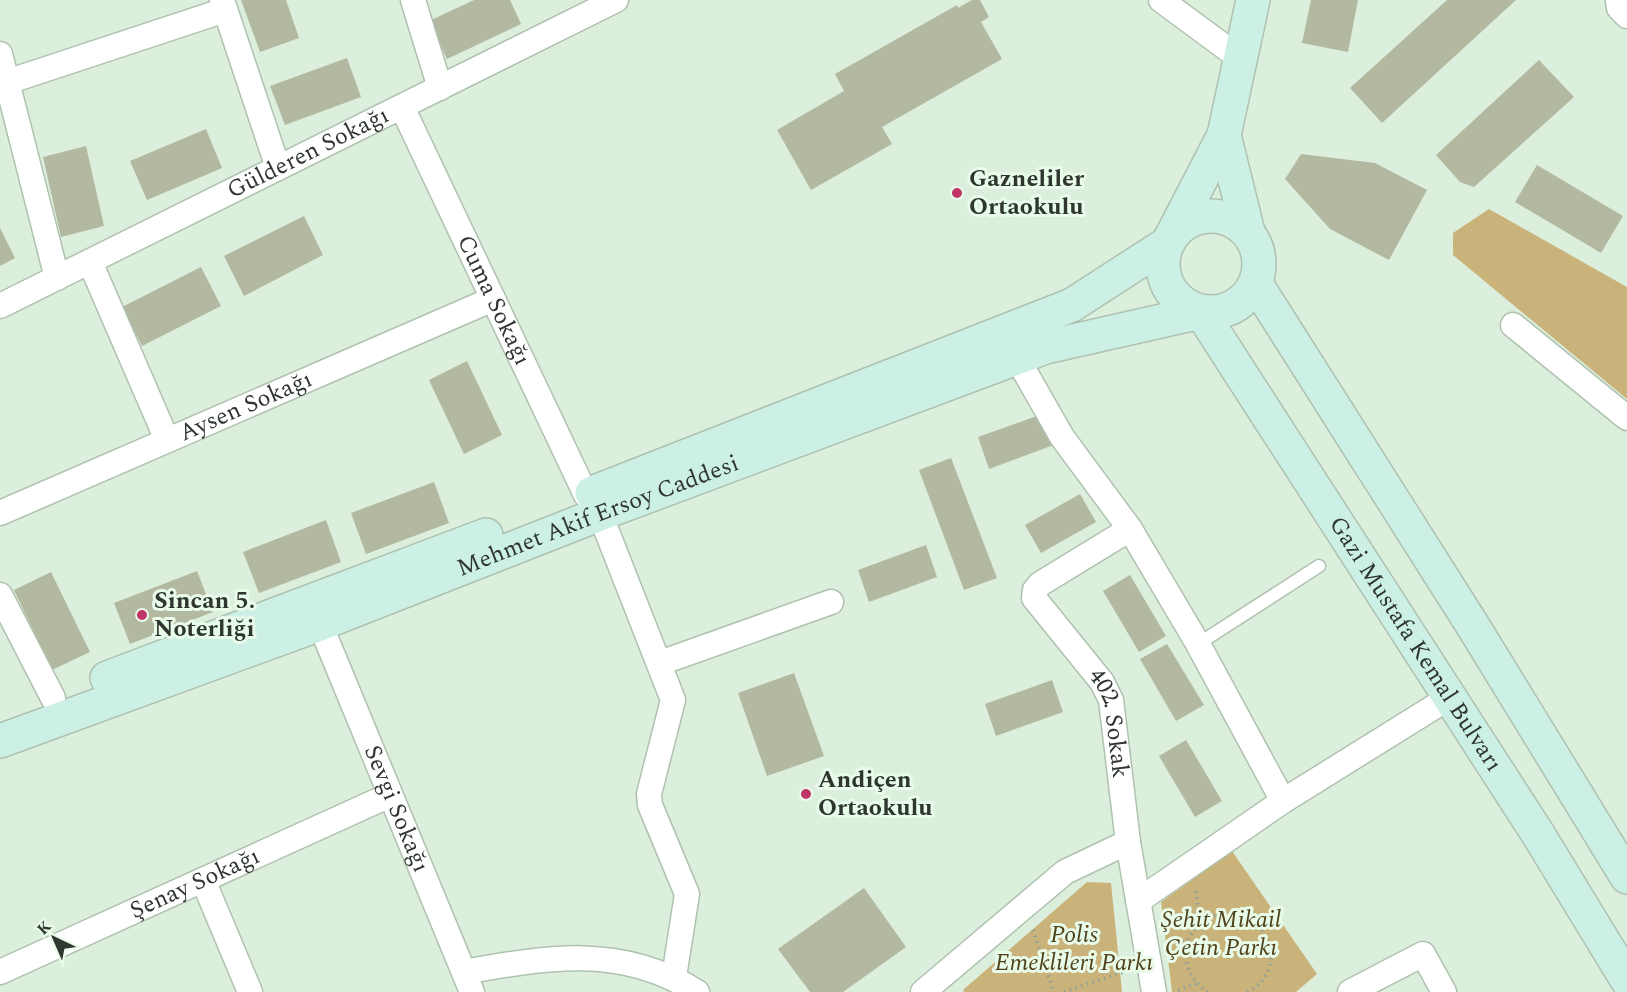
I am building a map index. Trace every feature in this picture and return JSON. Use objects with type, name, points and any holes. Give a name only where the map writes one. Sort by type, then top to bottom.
[{"type":"main road","points":[[1224,135],[1248,232],[1259,257],[1256,284],[1247,298],[1234,307],[1218,312],[1201,312],[1182,303],[1167,286],[1163,264],[1168,243],[1224,135],[1253,0]]},
{"type":"main road","points":[[1168,243],[1177,230],[1190,220],[1205,216],[1221,217],[1236,222],[1248,232]]},
{"type":"main road","name":"Mehmet Akif Ersoy Caddesi","points":[[0,741],[320,624],[593,504],[1072,305],[1168,243]]},
{"type":"main road","points":[[1256,284],[1473,626],[1627,877]]},
{"type":"main road","name":"Mehmet Akif Ersoy Caddesi","points":[[0,718],[593,504],[1046,347],[1201,312]]},
{"type":"main road","name":"Gazi Mustafa Kemal Bulvarı","points":[[1201,312],[1538,834],[1627,980]]},
{"type":"street","points":[[413,0],[440,88]]},
{"type":"street","name":"Gülderen Sokağı","points":[[0,306],[440,88],[586,7],[616,0]]},
{"type":"street","points":[[1161,0],[1241,58]]},
{"type":"street","points":[[5,86],[223,5],[278,168]]},
{"type":"street","points":[[0,54],[5,86],[57,278]]},
{"type":"street","name":"Cuma Sokağı","points":[[402,107],[593,504],[660,663],[673,700],[649,794],[650,805],[687,894],[674,977]]},
{"type":"street","points":[[90,262],[167,440]]},
{"type":"street","name":"Aysen Sokağı","points":[[0,513],[493,298]]},
{"type":"street","points":[[1513,325],[1627,418]]},
{"type":"street","points":[[1017,358],[1062,437],[1130,529],[1198,644],[1283,801]]},
{"type":"street","name":"402. Sokak","points":[[1130,529],[1040,584],[1035,590],[1034,598],[1101,682],[1111,700],[1128,842],[1154,992]]},
{"type":"street","points":[[0,595],[53,698]]},
{"type":"street","points":[[660,663],[831,602]]},
{"type":"street","name":"Sevgi Sokağı","points":[[320,624],[468,982]]},
{"type":"street","points":[[1138,901],[1283,801],[1450,697]]},
{"type":"street","name":"Şenay Sokağı","points":[[0,972],[390,795]]},
{"type":"street","points":[[923,992],[1065,872],[1128,842]]},
{"type":"street","points":[[203,880],[250,992]]},
{"type":"street","points":[[1350,992],[1423,954],[1443,992]]},
{"type":"street","points":[[468,982],[534,960],[601,959],[634,963],[674,977],[697,992]]},
{"type":"lane","points":[[1198,644],[1319,566]]},
{"type":"path","points":[[1025,905],[1054,992]]},
{"type":"path","points":[[1208,992],[1197,983],[1186,961],[1186,946],[1200,922],[1212,915],[1238,913],[1251,919],[1261,928],[1268,939],[1271,952],[1269,966],[1263,979],[1247,992]]},
{"type":"path","points":[[1064,992],[1149,963]]},
{"type":"path","points":[[1173,992],[1197,983]]},
{"type":"path","points":[[1088,984],[1090,992]]},
{"type":"green space","points":[[1489,209],[1627,287],[1627,399],[1453,255],[1453,233]]},
{"type":"green space","name":"Şehit Mikail Çetin Parkı","points":[[1232,851],[1317,974],[1296,992],[1172,992],[1161,902]]},
{"type":"green space","name":"Polis Emeklileri Parkı","points":[[1087,882],[1111,883],[1122,992],[964,992],[963,990]]},
{"type":"building","points":[[241,0],[286,0],[299,38],[260,52]]},
{"type":"building","points":[[474,0],[510,0],[521,24],[447,59],[429,21]]},
{"type":"building","points":[[972,0],[980,0],[989,17],[981,22],[1002,59],[882,127],[892,144],[811,190],[777,130],[844,91],[835,74],[957,5],[958,8]]},
{"type":"building","points":[[1311,0],[1358,0],[1348,52],[1302,43]]},
{"type":"building","points":[[1447,0],[1516,0],[1382,123],[1350,88]]},
{"type":"building","points":[[347,58],[361,97],[285,125],[270,86]]},
{"type":"building","points":[[1539,60],[1574,97],[1474,187],[1460,182],[1436,155]]},
{"type":"building","points":[[206,129],[222,168],[147,200],[130,161]]},
{"type":"building","points":[[86,146],[104,226],[61,237],[43,157]]},
{"type":"building","points":[[1301,154],[1375,163],[1427,190],[1389,260],[1330,229],[1285,179]]},
{"type":"building","points":[[1537,165],[1623,216],[1601,253],[1515,202]]},
{"type":"building","points":[[304,216],[323,255],[244,296],[224,256]]},
{"type":"building","points":[[0,228],[15,258],[0,266]]},
{"type":"building","points":[[201,267],[221,306],[142,346],[122,307]]},
{"type":"building","points":[[467,361],[502,435],[464,454],[429,380]]},
{"type":"building","points":[[1045,413],[1056,444],[989,469],[978,437]]},
{"type":"building","points":[[951,458],[997,578],[964,590],[919,470]]},
{"type":"building","points":[[434,482],[449,523],[366,554],[351,513]]},
{"type":"building","points":[[1080,494],[1096,522],[1041,553],[1025,525]]},
{"type":"building","points":[[326,520],[341,562],[259,593],[243,552]]},
{"type":"building","points":[[926,545],[937,577],[869,602],[858,570]]},
{"type":"building","points":[[197,571],[213,612],[130,644],[114,603]]},
{"type":"building","points":[[51,572],[90,652],[52,670],[14,590]]},
{"type":"building","points":[[1130,575],[1166,636],[1139,652],[1103,591]]},
{"type":"building","points":[[1167,644],[1204,705],[1176,721],[1140,659]]},
{"type":"building","points":[[794,673],[824,756],[767,776],[738,693]]},
{"type":"building","points":[[1052,680],[1063,712],[996,736],[985,704]]},
{"type":"building","points":[[1186,740],[1222,801],[1195,817],[1159,756]]},
{"type":"building","points":[[864,888],[906,947],[843,992],[810,992],[778,949]]},
{"type":"place","name":"Gazneliler Ortaokulu","points":[[957,193]]},
{"type":"place","name":"Sincan 5. Noterliği","points":[[142,615]]},
{"type":"place","name":"Andiçen Ortaokulu","points":[[806,794]]}]
